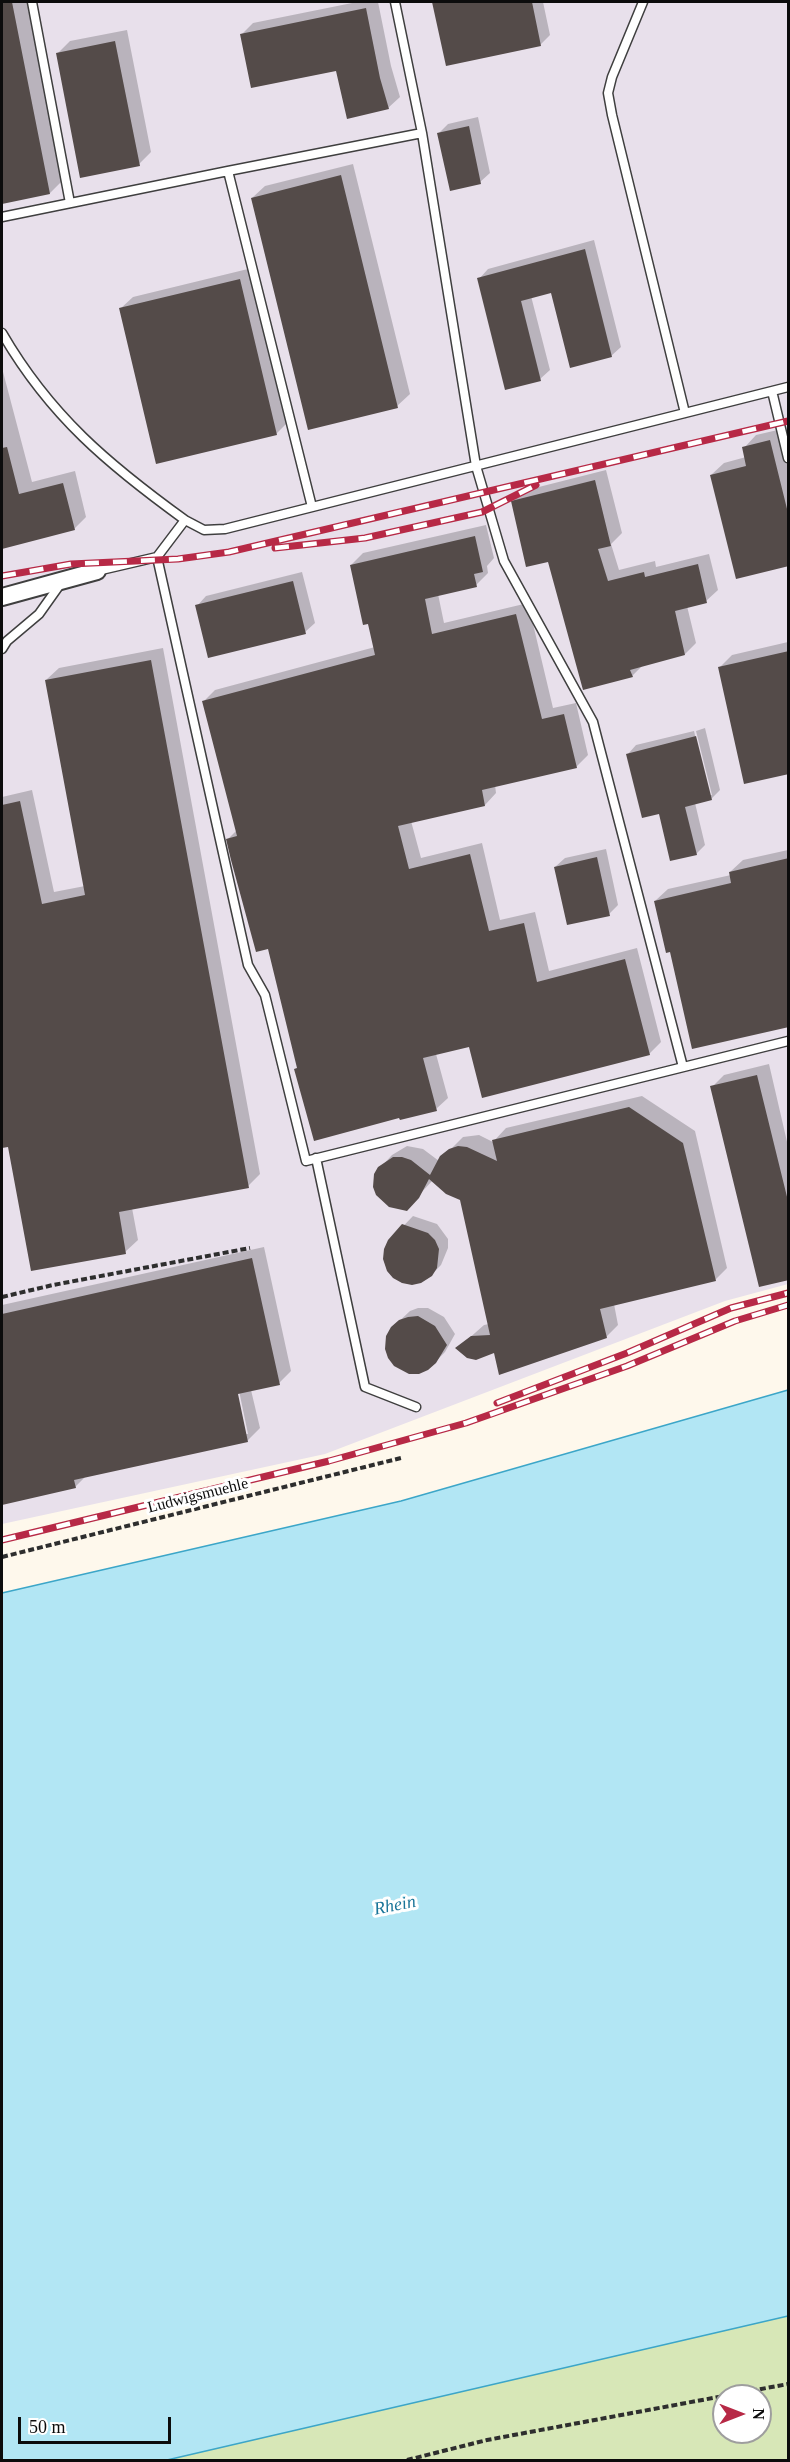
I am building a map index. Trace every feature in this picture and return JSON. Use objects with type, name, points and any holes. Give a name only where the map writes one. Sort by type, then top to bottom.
[{"type":"street","points":[[2,597],[97,571]]},
{"type":"lane","points":[[32,2],[70,203]]},
{"type":"lane","points":[[395,2],[422,133],[476,466],[504,561],[593,722],[683,1067]]},
{"type":"lane","points":[[643,2],[612,77],[608,93],[685,413]]},
{"type":"lane","points":[[2,217],[422,133]]},
{"type":"lane","points":[[228,171],[312,507]]},
{"type":"lane","points":[[2,333],[41,390],[62,417],[84,439],[127,478],[185,520],[204,530],[225,529],[789,387]]},
{"type":"lane","points":[[772,391],[789,458]]},
{"type":"lane","points":[[97,571],[157,557],[185,520]]},
{"type":"lane","points":[[157,557],[248,965],[265,995],[306,1161],[789,1041]]},
{"type":"lane","points":[[2,649],[7,641],[39,614],[63,580]]},
{"type":"lane","points":[[316,1158],[365,1388],[416,1407]]},
{"type":"path","points":[[2,1297],[53,1285],[250,1248]]},
{"type":"path","name":"Ludwigsmuehle","points":[[2,1557],[400,1458]]},
{"type":"path","points":[[407,2460],[487,2440],[789,2384]]},
{"type":"shaded area","points":[[2,2],[788,2],[788,1284],[725,1301],[325,1454],[2,1524]]},
{"type":"green space","points":[[788,2316],[788,2460],[167,2460]]},
{"type":"water","name":"Rhein","points":[[788,1390],[788,2316],[167,2460],[2,2460],[2,1593],[401,1501]]},
{"type":"building","points":[[2,2],[12,2],[50,194],[2,204]]},
{"type":"building","points":[[432,2],[532,2],[541,46],[446,66]]},
{"type":"building","points":[[366,8],[380,78],[389,109],[347,119],[336,71],[251,88],[240,34]]},
{"type":"building","points":[[115,41],[140,166],[80,178],[56,53]]},
{"type":"building","points":[[469,126],[481,184],[450,191],[437,133]]},
{"type":"building","points":[[341,175],[398,408],[308,430],[251,198]]},
{"type":"building","points":[[585,249],[612,357],[570,368],[551,293],[521,301],[541,381],[505,390],[477,278]]},
{"type":"building","points":[[240,279],[277,435],[156,464],[119,308]]},
{"type":"building","points":[[770,440],[789,517],[789,566],[736,579],[710,475],[746,466],[742,447]]},
{"type":"building","points":[[7,447],[19,494],[63,483],[75,530],[2,549],[2,448]]},
{"type":"building","points":[[595,480],[611,546],[598,549],[608,581],[644,572],[645,577],[698,564],[707,603],[675,611],[685,655],[630,670],[633,677],[583,690],[548,562],[526,567],[511,501]]},
{"type":"building","points":[[475,536],[483,572],[474,574],[477,587],[425,599],[432,634],[516,614],[542,719],[564,714],[577,768],[482,790],[485,806],[398,826],[409,869],[470,854],[489,931],[524,923],[537,982],[625,959],[650,1055],[482,1098],[469,1047],[423,1058],[437,1111],[400,1120],[399,1118],[314,1141],[294,1069],[297,1068],[268,949],[256,952],[231,860],[226,839],[237,836],[202,701],[375,655],[368,624],[363,625],[350,565]]},
{"type":"building","points":[[293,581],[306,634],[208,658],[195,605]]},
{"type":"building","points":[[789,651],[789,774],[744,784],[718,667]]},
{"type":"building","points":[[151,660],[249,1188],[119,1212],[126,1254],[31,1271],[8,1147],[2,1148],[2,805],[20,801],[42,904],[85,895],[45,680]]},
{"type":"building","points":[[696,736],[712,800],[685,807],[697,855],[670,861],[659,814],[642,818],[626,754]]},
{"type":"building","points":[[597,857],[610,916],[567,925],[554,867]]},
{"type":"building","points":[[789,858],[789,1027],[692,1049],[670,952],[666,953],[654,901],[731,883],[729,872]]},
{"type":"building","points":[[757,1075],[789,1205],[789,1280],[759,1287],[710,1086]]},
{"type":"building","points":[[629,1107],[683,1143],[716,1281],[600,1309],[607,1338],[499,1375],[494,1353],[476,1360],[467,1358],[455,1348],[471,1336],[490,1335],[460,1200],[446,1194],[429,1179],[419,1198],[407,1211],[389,1207],[376,1195],[373,1187],[374,1174],[378,1167],[393,1157],[402,1157],[411,1160],[430,1175],[440,1156],[458,1146],[467,1147],[497,1161],[492,1140]]},
{"type":"building","points":[[402,1224],[428,1233],[435,1240],[439,1249],[437,1268],[432,1276],[421,1283],[412,1285],[393,1278],[387,1271],[383,1259],[388,1240]]},
{"type":"building","points":[[252,1258],[280,1385],[238,1394],[248,1442],[74,1480],[76,1488],[2,1505],[2,1314]]},
{"type":"building","points":[[418,1316],[435,1326],[447,1345],[436,1363],[428,1370],[419,1374],[409,1374],[394,1366],[388,1358],[385,1349],[386,1336],[399,1320]]},
{"type":"railway","points":[[2,576],[71,564],[178,559],[229,552],[788,421]]},
{"type":"railway","points":[[275,548],[365,538],[482,512],[536,485]]},
{"type":"railway","points":[[497,1403],[627,1353],[731,1308],[788,1293]]},
{"type":"railway","points":[[2,1540],[329,1461],[466,1423],[627,1366],[735,1321],[788,1305]]}]
